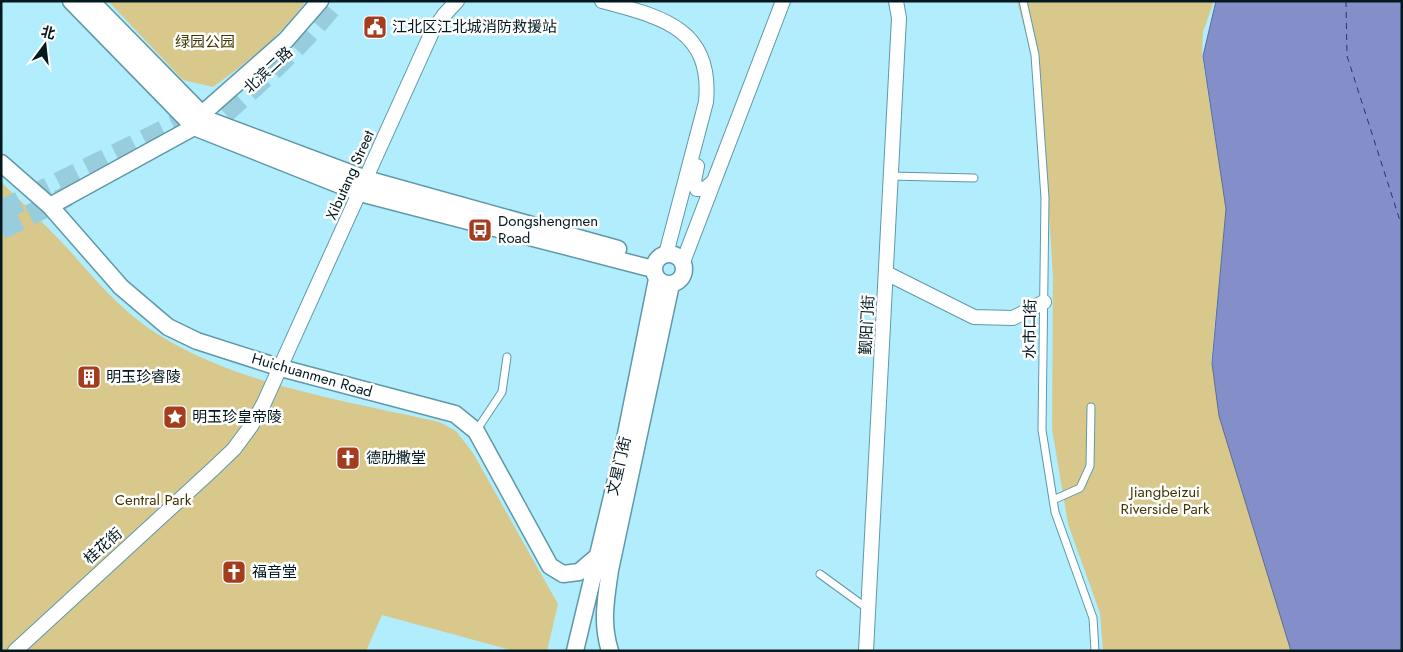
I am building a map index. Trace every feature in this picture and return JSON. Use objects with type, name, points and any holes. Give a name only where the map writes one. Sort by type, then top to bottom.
[{"type":"street","points":[[71,1],[202,121],[363,186],[683,276],[683,262],[783,1]]},
{"type":"street","points":[[91,1],[202,121]]},
{"type":"street","name":"北滨二路","points":[[202,121],[286,40],[320,1]]},
{"type":"street","name":"北滨二路","points":[[50,206],[202,121],[295,44],[333,1]]},
{"type":"street","name":"Xibutang Street","points":[[281,368],[432,32],[457,1]]},
{"type":"street","points":[[602,1],[655,15],[676,26],[692,40],[704,62],[708,84],[700,131],[695,186],[702,190],[713,182]]},
{"type":"street","name":"觐阳门街","points":[[866,651],[899,18],[896,1]]},
{"type":"street","points":[[661,269],[700,131]]},
{"type":"street","name":"Huichuanmen Road","points":[[1,162],[50,206],[120,287],[168,327],[197,341],[281,368],[455,414],[476,431],[550,566],[563,574],[579,572],[599,555]]},
{"type":"street","points":[[661,269],[676,255],[683,262]]},
{"type":"street","name":"文星门街","points":[[575,651],[621,459],[661,269]]},
{"type":"street","name":"文星门街","points":[[610,651],[604,633],[604,608],[661,269]]},
{"type":"street","points":[[886,274],[974,317],[1013,318],[1044,302]]},
{"type":"street","name":"桂花街","points":[[15,651],[234,449],[251,426],[281,368]]},
{"type":"lane","name":"水市口街","points":[[1023,1],[1035,55],[1045,198],[1042,430],[1055,512],[1093,618],[1095,651]]},
{"type":"lane","points":[[890,176],[974,178]]},
{"type":"lane","points":[[476,431],[491,412],[502,392],[508,357]]},
{"type":"lane","points":[[1053,500],[1080,488],[1090,466],[1091,407]]},
{"type":"lane","points":[[820,574],[868,609]]},
{"type":"green space","name":"绿园公园","points":[[108,1],[306,1],[263,48],[213,87],[183,80]]},
{"type":"green space","name":"Jiangbeizui Riverside Park","points":[[1017,1],[1214,1],[1203,32],[1202,56],[1226,209],[1211,363],[1237,402],[1307,651],[1103,651],[1100,613],[1068,524],[1052,429],[1053,277],[1048,196],[1032,57]]},
{"type":"green space","name":"Central Park","points":[[1,182],[52,232],[116,301],[134,317],[166,339],[201,357],[239,373],[320,396],[439,422],[456,431],[473,453],[558,604],[547,651],[515,651],[382,615],[366,651],[1,651]]},
{"type":"water","points":[[1216,1],[1402,1],[1402,651],[1291,651],[1219,416],[1212,363],[1226,209],[1203,56]]},
{"type":"ferry route","points":[[1346,1],[1347,56],[1402,227]]},
{"type":"tunnel","points":[[199,132],[209,127],[276,67],[322,19],[336,1]]},
{"type":"tunnel","points":[[1,211],[195,115],[204,108]]},
{"type":"tunnel","points":[[1,229],[68,196]]},
{"type":"place","name":"江北区江北城消防救援站","points":[[375,27]]},
{"type":"place","name":"Dongshengmen Road","points":[[480,230]]},
{"type":"place","name":"明玉珍睿陵","points":[[89,377]]},
{"type":"place","name":"明玉珍皇帝陵","points":[[175,417]]},
{"type":"place","name":"德肋撒堂","points":[[348,458]]},
{"type":"place","name":"福音堂","points":[[234,572]]}]
